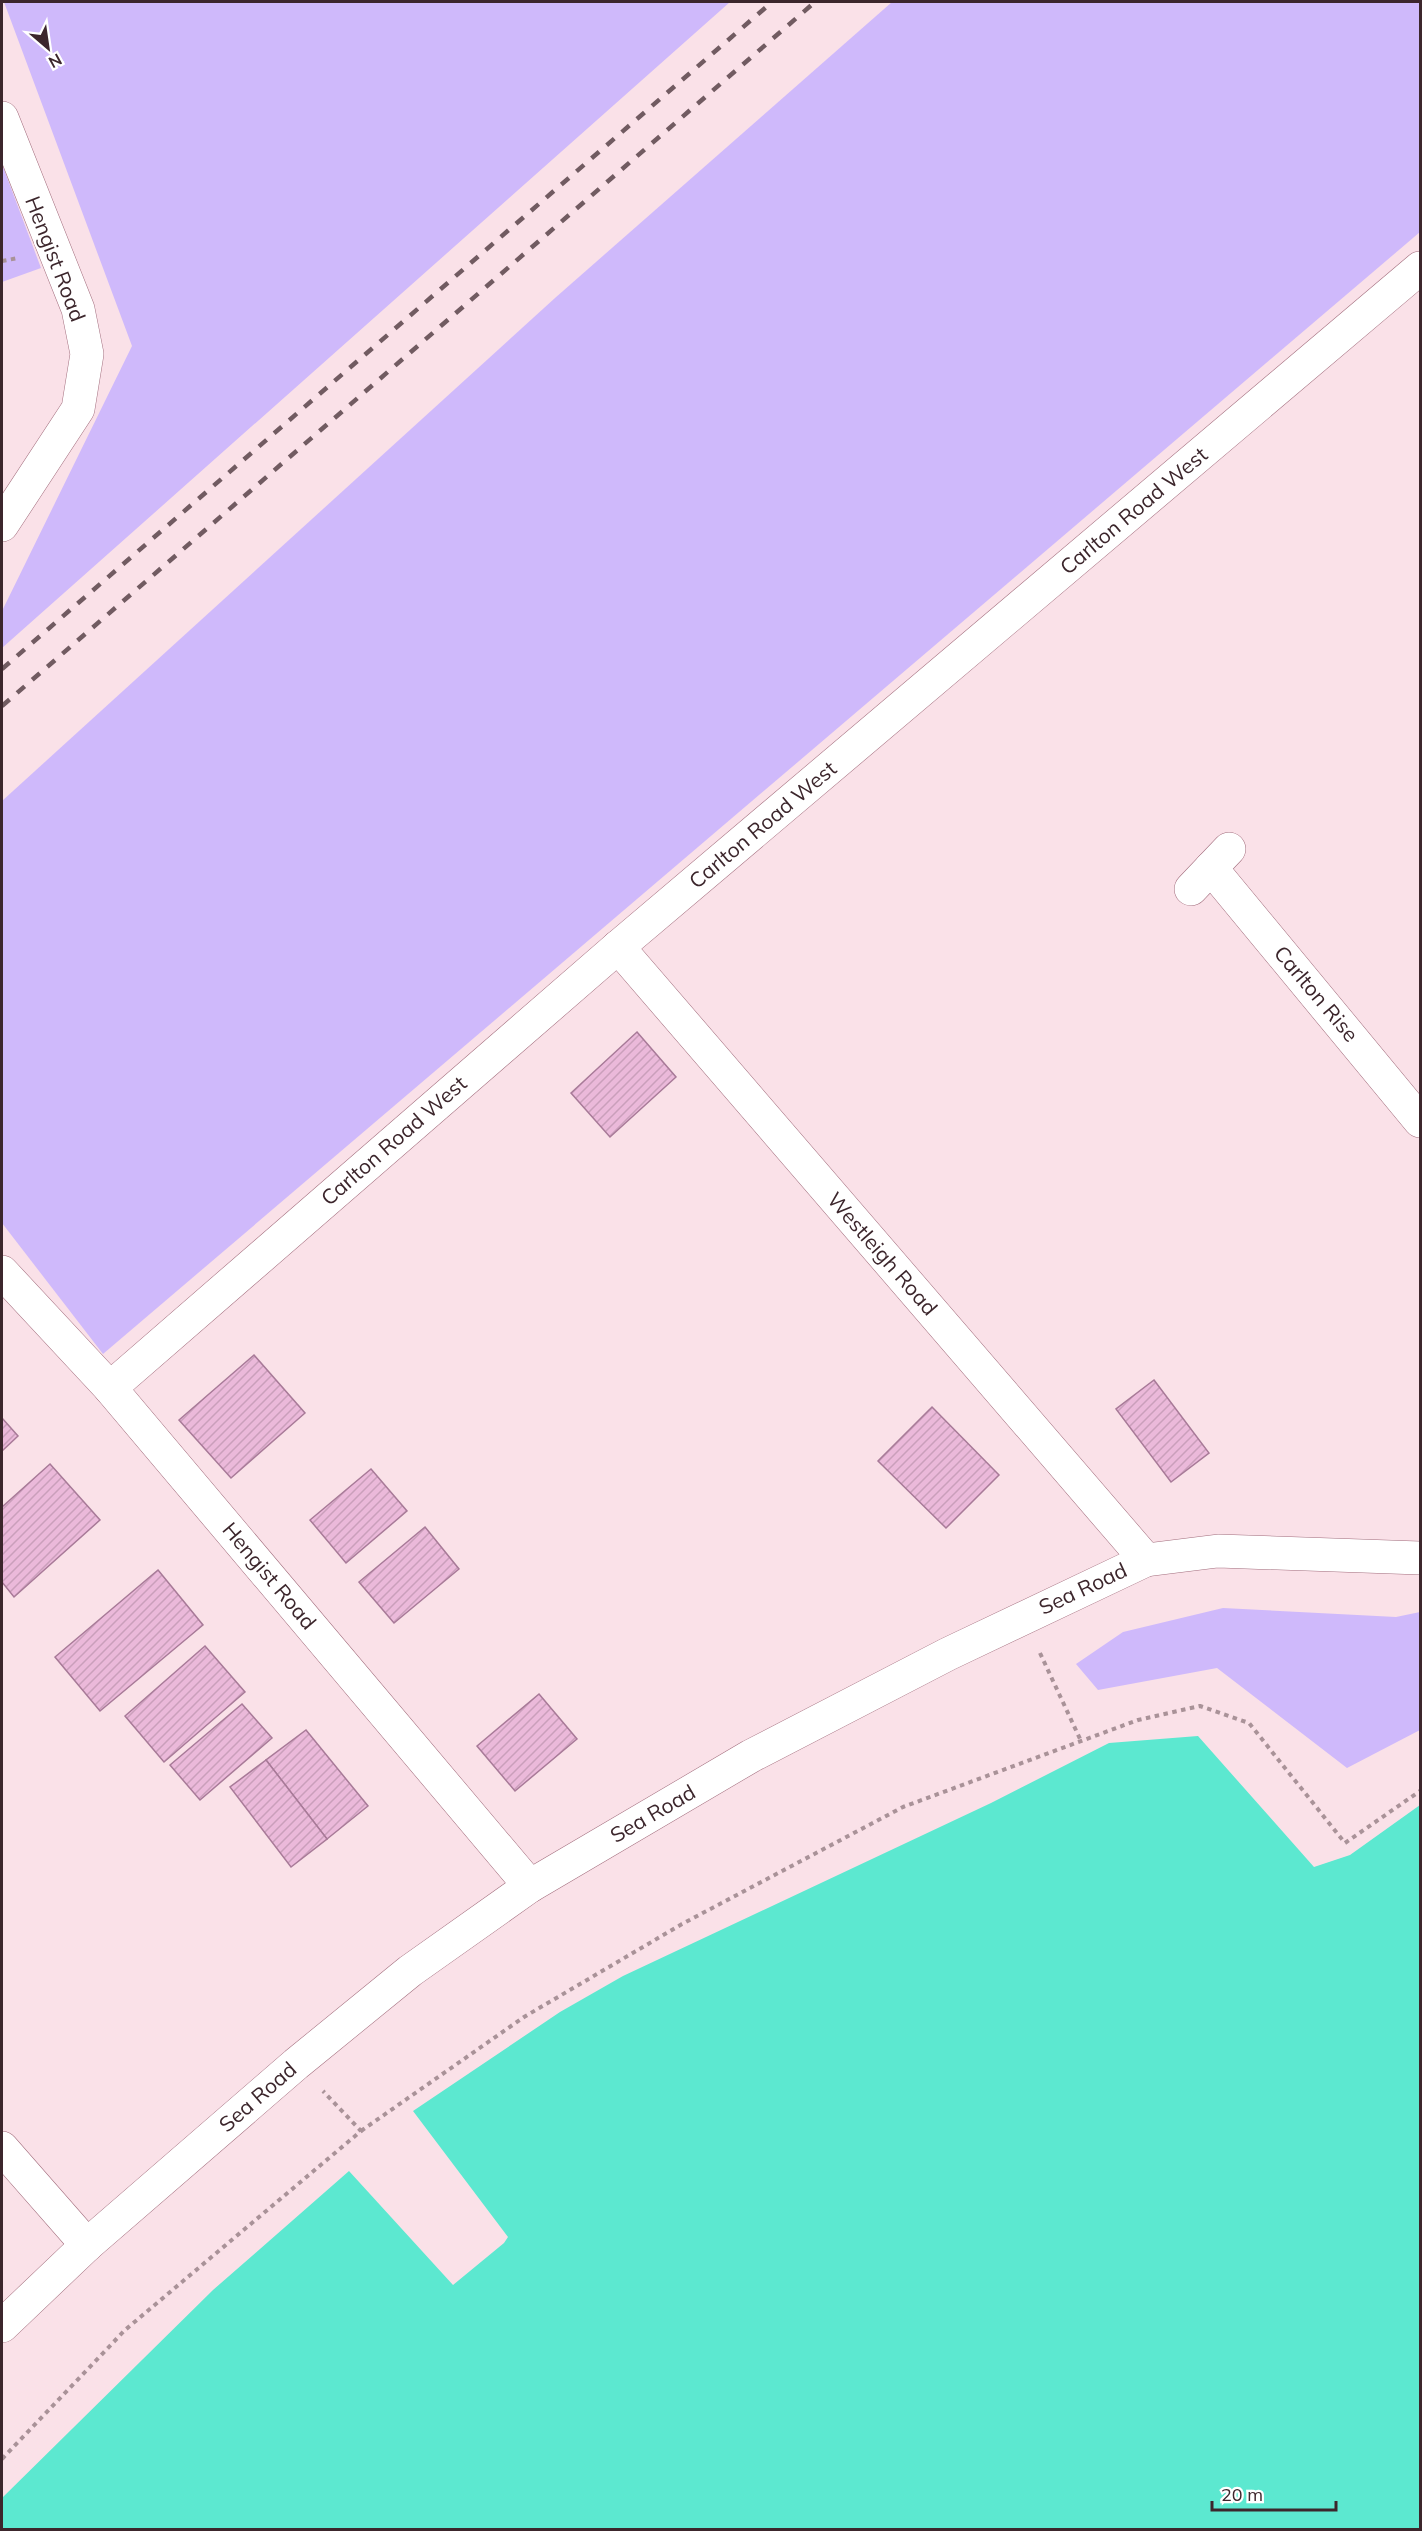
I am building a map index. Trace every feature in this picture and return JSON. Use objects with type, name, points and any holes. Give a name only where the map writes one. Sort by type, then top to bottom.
[{"type":"street","name":"Hengist Road","points":[[2,118],[78,309],[87,354],[78,409],[2,525]]},
{"type":"street","name":"Carlton Road West","points":[[110,1388],[618,947],[1420,268]]},
{"type":"street","name":"Carlton Rise","points":[[1210,869],[1420,1120]]},
{"type":"street","name":"Westleigh Road","points":[[618,947],[1146,1560]]},
{"type":"street","name":"Hengist Road","points":[[2,1272],[110,1388],[530,1886]]},
{"type":"street","name":"Sea Road","points":[[2,2326],[87,2245],[296,2064],[410,1971],[530,1886],[751,1756],[948,1654],[1146,1560],[1218,1551],[1420,1558]]},
{"type":"street","points":[[2,2148],[87,2245]]},
{"type":"path","points":[[1058,1687],[1081,1742]]},
{"type":"path","points":[[2,2459],[125,2330],[361,2131],[524,2017],[682,1924],[903,1807],[1138,1720],[1200,1706],[1249,1723],[1345,1843],[1420,1791]]},
{"type":"path","points":[[296,2064],[361,2131]]},
{"type":"shaded area","points":[[4,2],[730,2],[2,648],[2,611],[132,346]]},
{"type":"shaded area","points":[[892,2],[1420,2],[1420,232],[103,1354],[2,1223],[2,801],[555,298]]},
{"type":"shaded area","points":[[2,164],[41,268],[2,282]]},
{"type":"shaded area","points":[[1223,1608],[1396,1617],[1420,1612],[1420,1730],[1347,1768],[1217,1668],[1098,1690],[1076,1664],[1123,1632]]},
{"type":"shaded area","points":[[1198,1736],[1314,1867],[1350,1855],[1420,1805],[1420,2529],[2,2529],[2,2498],[213,2290],[349,2171],[453,2285],[504,2243],[508,2237],[413,2111],[560,2012],[623,1976],[991,1803],[1109,1743]]},
{"type":"building","points":[[637,1032],[676,1077],[610,1137],[571,1093]]},
{"type":"building","points":[[254,1355],[305,1413],[231,1478],[179,1420]]},
{"type":"building","points":[[1154,1380],[1209,1453],[1171,1482],[1116,1409]]},
{"type":"building","points":[[932,1407],[999,1475],[946,1528],[878,1461]]},
{"type":"building","points":[[2,1418],[18,1436],[2,1451]]},
{"type":"building","points":[[50,1464],[100,1520],[14,1597],[2,1582],[2,1507]]},
{"type":"building","points":[[371,1469],[407,1511],[346,1563],[310,1520]]},
{"type":"building","points":[[425,1527],[459,1569],[394,1623],[359,1582]]},
{"type":"building","points":[[158,1570],[203,1625],[100,1711],[55,1657]]},
{"type":"building","points":[[205,1646],[245,1692],[164,1762],[125,1716]]},
{"type":"building","points":[[539,1694],[577,1739],[515,1791],[477,1746]]},
{"type":"building","points":[[242,1704],[272,1738],[200,1800],[170,1765]]},
{"type":"building","points":[[306,1730],[368,1806],[327,1839],[266,1760]]},
{"type":"building","points":[[266,1760],[327,1839],[291,1867],[230,1787]]},
{"type":"railway","points":[[2,669],[772,2]]},
{"type":"railway","points":[[2,706],[815,2]]}]
